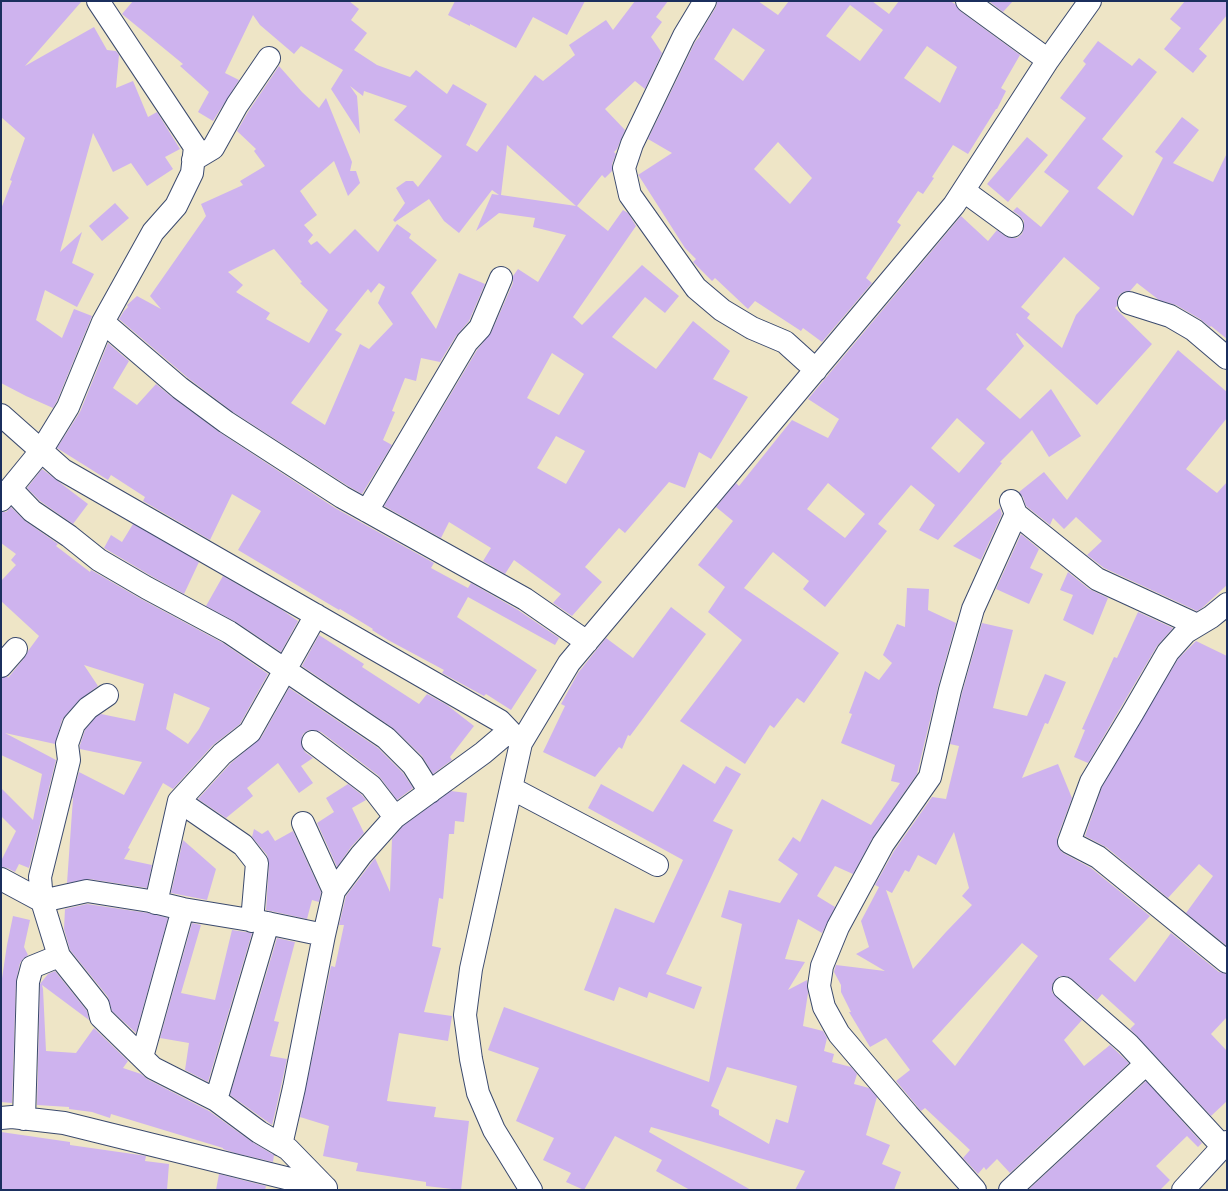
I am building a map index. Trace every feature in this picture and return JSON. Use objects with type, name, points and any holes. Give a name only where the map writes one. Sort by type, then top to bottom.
[{"type":"street","points":[[98,1],[195,147],[192,173],[176,206],[153,232],[103,322],[68,407],[41,451],[6,495],[69,536],[99,560],[147,588],[229,632],[386,738],[413,764],[430,792]]},
{"type":"street","points":[[705,1],[684,36],[632,144],[624,168],[630,195],[696,288],[722,310],[752,328],[785,342],[816,370]]},
{"type":"street","points":[[967,1],[1048,60]]},
{"type":"street","points":[[281,1145],[334,891],[361,855],[395,817],[483,753],[515,737],[569,663],[954,205],[1048,60],[1090,1]]},
{"type":"street","points":[[193,160],[213,148],[237,105],[269,58]]},
{"type":"street","points":[[964,191],[1012,226]]},
{"type":"street","points":[[367,511],[468,342],[480,328],[501,278]]},
{"type":"street","points":[[1130,303],[1170,316],[1194,330],[1227,358]]},
{"type":"street","points":[[103,322],[180,388],[226,422],[342,497],[525,599],[587,642]]},
{"type":"street","points":[[1,415],[63,470],[500,721],[515,737],[512,788],[471,969],[465,1015],[470,1059],[478,1093],[494,1130],[531,1190]]},
{"type":"street","points":[[975,1190],[908,1115],[839,1034],[824,1007],[819,986],[822,966],[838,927],[882,844],[930,777],[950,690],[973,609],[1013,507],[1097,579],[1197,626]]},
{"type":"street","points":[[1227,604],[1211,617],[1186,632],[1168,652],[1091,782],[1069,842],[1098,857],[1227,962]]},
{"type":"street","points":[[156,903],[179,802],[222,754],[250,732],[316,615]]},
{"type":"street","points":[[1,666],[16,649]]},
{"type":"street","points":[[107,695],[88,708],[74,724],[67,744],[70,760],[40,877],[42,901],[59,956],[98,1005],[101,1017],[153,1068],[216,1100],[260,1132],[288,1149],[330,1189]]},
{"type":"street","points":[[313,742],[371,786],[395,817]]},
{"type":"street","points":[[512,788],[657,865]]},
{"type":"street","points":[[179,802],[243,845],[257,863],[260,922],[216,1100]]},
{"type":"street","points":[[303,823],[334,891]]},
{"type":"street","points":[[1,879],[42,901],[87,891],[324,934]]},
{"type":"street","points":[[142,1057],[183,909]]},
{"type":"street","points":[[24,1119],[28,982],[32,967],[59,956]]},
{"type":"street","points":[[1064,988],[1128,1044],[1225,1144],[1183,1190]]},
{"type":"street","points":[[1010,1190],[1146,1064]]},
{"type":"street","points":[[1,1118],[12,1117],[64,1123],[330,1189]]},
{"type":"building","points":[[1,1],[82,1],[25,66],[94,27],[107,50],[116,51],[119,55],[116,88],[133,81],[148,117],[157,112],[180,149],[165,157],[173,169],[147,186],[131,163],[113,172],[93,133],[60,252],[82,232],[72,263],[94,274],[77,307],[45,290],[36,320],[62,338],[74,309],[92,316],[53,408],[1,383],[1,209],[12,181],[10,180],[25,138],[1,117]]},
{"type":"building","points":[[133,1],[349,1],[359,9],[351,20],[367,33],[354,50],[377,65],[410,77],[416,70],[447,94],[453,84],[487,104],[466,145],[477,152],[535,75],[543,81],[575,55],[569,45],[606,20],[613,30],[635,1],[668,1],[656,17],[662,22],[651,37],[662,53],[645,89],[635,81],[605,109],[625,130],[617,149],[614,152],[616,154],[612,164],[612,171],[605,178],[602,175],[577,206],[608,231],[623,210],[628,213],[636,226],[573,317],[582,325],[642,265],[679,296],[665,313],[645,297],[612,337],[656,369],[693,321],[730,351],[713,379],[748,397],[711,459],[699,452],[685,488],[669,482],[625,533],[619,528],[585,567],[602,582],[572,616],[553,603],[561,594],[514,560],[505,574],[483,561],[491,548],[449,522],[441,538],[384,506],[477,350],[491,333],[513,283],[513,276],[518,269],[538,282],[566,235],[533,227],[535,218],[499,213],[476,231],[492,194],[499,195],[492,190],[459,233],[444,221],[429,199],[395,222],[393,220],[405,203],[396,188],[406,181],[413,181],[418,187],[442,156],[394,120],[407,106],[364,91],[363,96],[350,86],[357,96],[360,134],[331,89],[343,70],[301,46],[294,54],[260,25],[253,15],[225,73],[239,80],[213,121],[198,112],[209,92],[180,66],[183,64],[122,14]],"holes":[[[507,145],[576,206],[501,195]],[[552,353],[584,374],[559,415],[527,398]],[[556,436],[585,451],[566,484],[537,468]]]},
{"type":"building","points":[[455,1],[585,1],[567,35],[533,17],[516,48],[470,24],[470,26],[448,15]]},
{"type":"building","points":[[717,1],[758,1],[778,15],[789,1],[872,1],[889,14],[899,1],[950,1],[955,4],[960,11],[1020,55],[1001,88],[1006,91],[997,109],[968,154],[953,145],[932,177],[934,178],[923,194],[918,191],[897,222],[901,225],[866,278],[872,283],[822,342],[803,328],[801,331],[755,301],[748,309],[715,278],[712,281],[693,262],[696,259],[685,248],[638,175],[672,153],[648,139],[695,42],[700,36],[699,35],[716,7]],"holes":[[[850,5],[883,30],[860,61],[826,36]],[[733,28],[765,50],[743,81],[714,59]],[[927,46],[957,67],[940,103],[904,78]],[[778,142],[812,178],[790,204],[754,169]]]},
{"type":"building","points":[[1013,1],[1003,12],[990,2]]},
{"type":"building","points":[[1185,1],[1227,1],[1227,15],[1199,49],[1207,56],[1193,73],[1164,49],[1181,28],[1170,19]]},
{"type":"building","points":[[1098,41],[1132,66],[1139,58],[1157,72],[1102,139],[1123,156],[1097,188],[1133,216],[1163,158],[1155,152],[1182,117],[1199,130],[1173,163],[1213,182],[1227,153],[1227,339],[1211,326],[1210,327],[1200,319],[1176,305],[1159,300],[1137,283],[1130,291],[1120,294],[1117,299],[1117,306],[1115,308],[1152,344],[1097,405],[1017,333],[1016,334],[1024,346],[986,389],[1020,419],[1051,389],[1081,436],[1049,457],[1032,430],[1000,462],[1002,463],[938,540],[919,530],[935,505],[911,485],[878,524],[887,531],[825,607],[803,589],[809,581],[773,552],[744,588],[839,653],[804,703],[797,698],[774,728],[770,725],[745,764],[680,721],[742,640],[708,612],[725,587],[698,565],[733,521],[716,507],[736,483],[739,486],[792,420],[828,438],[839,419],[808,399],[961,216],[988,241],[997,230],[1010,238],[1017,238],[1022,234],[1024,221],[1013,211],[1017,207],[1041,227],[1069,191],[1044,172],[1086,118],[1060,98],[1086,64],[1083,61]],"holes":[[[1064,257],[1100,288],[1076,315],[1062,348],[1027,318],[1030,314],[1021,307]],[[957,418],[985,443],[959,473],[931,448]],[[828,483],[865,514],[845,538],[807,509]]]},
{"type":"building","points":[[279,66],[302,92],[319,108],[326,98],[352,162],[350,171],[356,171],[360,183],[348,196],[334,161],[300,191],[317,215],[304,225],[313,235],[308,241],[311,245],[317,241],[330,254],[355,229],[378,252],[397,224],[411,234],[409,238],[437,260],[411,293],[436,329],[459,273],[485,284],[469,321],[456,336],[440,362],[421,358],[416,381],[405,378],[392,411],[395,412],[383,440],[392,445],[362,494],[233,412],[188,378],[119,319],[128,307],[127,305],[137,296],[161,309],[150,296],[206,216],[201,204],[243,185],[240,181],[265,166],[254,151],[256,149],[237,131]],"holes":[[[274,249],[302,282],[300,283],[328,310],[309,343],[266,319],[270,313],[236,292],[243,285],[228,272]],[[379,283],[385,287],[378,303],[393,324],[369,349],[360,344],[325,425],[291,403],[342,334],[335,330],[368,289],[371,293]]]},
{"type":"building","points":[[1027,137],[1048,155],[1008,202],[987,184]]},
{"type":"building","points":[[115,203],[129,218],[102,241],[89,226]]},
{"type":"building","points":[[108,343],[129,361],[113,388],[137,405],[156,384],[219,432],[335,508],[434,563],[431,568],[468,588],[471,583],[518,610],[559,638],[555,645],[468,597],[457,617],[537,670],[511,710],[486,694],[484,696],[442,673],[444,670],[388,640],[340,609],[339,610],[238,550],[261,511],[232,494],[210,540],[143,501],[145,497],[111,475],[108,480],[57,448],[80,412]]},
{"type":"building","points":[[1178,350],[1227,392],[1227,418],[1186,469],[1217,493],[1227,482],[1227,585],[1197,611],[1104,568],[1087,555],[1102,541],[1076,517],[1064,529],[1053,518],[1050,525],[1026,506],[1023,497],[1019,492],[1044,472],[1067,500]]},
{"type":"building","points":[[42,469],[88,504],[73,524],[40,501],[27,488]]},
{"type":"building","points":[[11,507],[25,521],[58,544],[56,546],[90,572],[91,570],[223,643],[268,674],[240,724],[213,745],[173,789],[163,783],[128,848],[130,849],[124,859],[152,865],[147,888],[89,879],[67,883],[72,798],[79,772],[124,795],[142,762],[80,749],[85,730],[96,717],[101,714],[135,721],[144,684],[84,665],[98,686],[79,700],[62,720],[55,744],[5,733],[56,760],[29,868],[19,864],[15,872],[1,867],[1,861],[16,831],[1,816],[1,788],[33,820],[42,774],[1,755],[1,678],[7,676],[8,678],[25,657],[39,636],[1,601],[1,581],[16,565],[11,560],[16,554],[1,543],[1,512],[6,512]],"holes":[[[174,693],[210,708],[199,729],[188,744],[166,729]]]},
{"type":"building","points":[[1000,508],[1002,514],[981,560],[953,546]]},
{"type":"building","points":[[133,524],[199,562],[184,594],[104,548],[111,535],[122,542]]},
{"type":"building","points":[[1021,534],[1039,549],[1030,568],[1043,574],[1029,604],[996,589]]},
{"type":"building","points":[[1068,572],[1089,589],[1108,598],[1093,635],[1063,620],[1073,595],[1060,590]]},
{"type":"building","points":[[223,576],[282,610],[298,621],[281,652],[236,622],[206,606]]},
{"type":"building","points":[[907,588],[929,589],[928,610],[956,623],[938,687],[917,774],[873,837],[853,874],[835,866],[817,896],[835,907],[822,933],[798,919],[785,959],[805,962],[788,990],[807,980],[808,993],[803,1026],[823,1031],[827,1038],[824,1051],[834,1054],[832,1062],[851,1067],[857,1074],[854,1084],[869,1088],[877,1097],[866,1135],[890,1145],[882,1164],[901,1172],[894,1190],[795,1190],[805,1171],[651,1127],[649,1132],[751,1190],[690,1190],[656,1171],[662,1160],[615,1136],[584,1190],[566,1182],[571,1173],[543,1160],[554,1138],[516,1121],[539,1068],[488,1050],[504,1007],[709,1082],[742,924],[721,917],[729,890],[780,903],[798,874],[778,860],[793,837],[800,842],[822,799],[871,825],[900,783],[891,781],[895,765],[841,743],[852,714],[849,713],[865,671],[879,680],[892,663],[883,655],[897,624],[905,627]],"holes":[[[727,1067],[797,1086],[788,1123],[776,1119],[769,1144],[719,1115],[719,1110],[711,1106]]]},
{"type":"building","points":[[671,607],[706,634],[630,736],[628,735],[622,749],[619,747],[595,777],[543,752],[565,706],[561,704],[578,673],[606,638],[633,658]]},
{"type":"building","points":[[1138,612],[1173,628],[1157,646],[1088,763],[1074,757],[1085,730],[1082,729],[1114,657],[1117,658]]},
{"type":"building","points":[[982,623],[1013,630],[993,708],[1027,716],[1045,674],[1066,682],[1048,724],[1045,723],[1022,778],[1058,764],[1072,798],[1057,838],[1059,849],[1063,853],[1091,868],[1150,916],[1109,959],[1135,982],[1171,933],[1219,972],[1227,974],[1227,1017],[1211,1034],[1227,1051],[1227,1101],[1211,1116],[1130,1029],[1135,1024],[1102,994],[1097,1000],[1072,979],[1067,976],[1060,976],[1052,985],[1052,992],[1082,1020],[1064,1040],[1084,1066],[1110,1045],[1129,1063],[1010,1173],[997,1159],[986,1170],[984,1167],[978,1174],[963,1158],[970,1150],[925,1108],[921,1111],[896,1081],[910,1070],[886,1038],[870,1047],[849,1012],[851,1012],[841,992],[841,985],[834,972],[836,965],[885,971],[856,954],[869,947],[861,921],[879,887],[875,885],[894,851],[932,797],[946,799],[959,746],[950,744],[962,693]],"holes":[[[954,832],[969,888],[962,896],[972,905],[913,969],[886,890],[892,893],[905,870],[909,872],[918,855],[936,865]],[[1022,943],[1038,956],[955,1066],[932,1041]]]},
{"type":"building","points":[[319,635],[364,664],[362,667],[419,704],[427,694],[447,705],[474,726],[450,757],[452,760],[433,774],[422,756],[393,728],[302,666]]},
{"type":"building","points":[[1196,641],[1227,656],[1227,946],[1186,913],[1213,876],[1199,864],[1168,898],[1106,847],[1085,836],[1102,787],[1178,659]]},
{"type":"building","points":[[289,688],[378,748],[403,773],[413,788],[397,800],[379,776],[321,732],[309,730],[303,734],[301,741],[305,752],[313,758],[301,766],[313,783],[299,793],[278,763],[247,788],[253,796],[226,818],[198,799],[231,763],[261,738]]},
{"type":"building","points":[[683,764],[715,784],[726,766],[741,774],[713,821],[733,830],[666,974],[702,987],[694,1009],[649,992],[647,998],[619,987],[614,1001],[584,990],[615,908],[654,923],[683,860],[588,808],[601,784],[653,812]]},
{"type":"building","points":[[348,784],[366,800],[352,808],[364,833],[351,847],[337,867],[317,823],[334,812],[326,798]]},
{"type":"building","points":[[451,791],[467,793],[464,822],[455,821],[454,834],[449,834],[443,899],[439,898],[432,946],[441,948],[424,1012],[452,1016],[448,1041],[399,1033],[387,1101],[436,1107],[434,1117],[469,1121],[461,1190],[426,1186],[426,1182],[356,1171],[358,1163],[323,1156],[329,1126],[300,1117],[331,966],[335,967],[344,925],[339,925],[346,896],[375,858],[390,892],[392,839],[403,826]]},
{"type":"building","points":[[254,829],[262,834],[268,830],[275,841],[293,831],[321,892],[319,902],[312,900],[307,919],[266,910],[269,864],[267,855],[252,837]]},
{"type":"building","points":[[183,840],[216,869],[207,900],[171,893]]},
{"type":"building","points":[[87,904],[148,913],[168,918],[136,1033],[112,1011],[108,997],[70,950],[64,929],[65,909]]},
{"type":"building","points":[[13,916],[30,920],[24,947],[28,955],[20,963],[16,981],[12,1103],[1,1102],[1,985]]},
{"type":"building","points":[[192,923],[201,925],[181,993],[215,1000],[232,930],[252,933],[208,1082],[185,1070],[189,1043],[160,1038]]},
{"type":"building","points":[[277,938],[295,942],[274,1021],[279,1022],[270,1056],[287,1059],[272,1125],[230,1095]]},
{"type":"building","points":[[55,971],[87,1011],[89,1020],[42,985],[46,1051],[76,1053],[94,1028],[128,1061],[123,1068],[141,1074],[147,1079],[209,1111],[252,1142],[274,1155],[273,1162],[235,1153],[111,1114],[110,1118],[92,1112],[69,1109],[69,1107],[37,1105],[40,984],[48,974]]},
{"type":"building","points":[[1146,1081],[1202,1143],[1198,1147],[1187,1136],[1156,1166],[1170,1180],[1160,1190],[1028,1190]]},
{"type":"building","points":[[1,1132],[70,1142],[70,1145],[146,1156],[145,1161],[169,1164],[167,1190],[1,1190]]},
{"type":"building","points":[[219,1174],[266,1186],[265,1190],[216,1190]]}]
